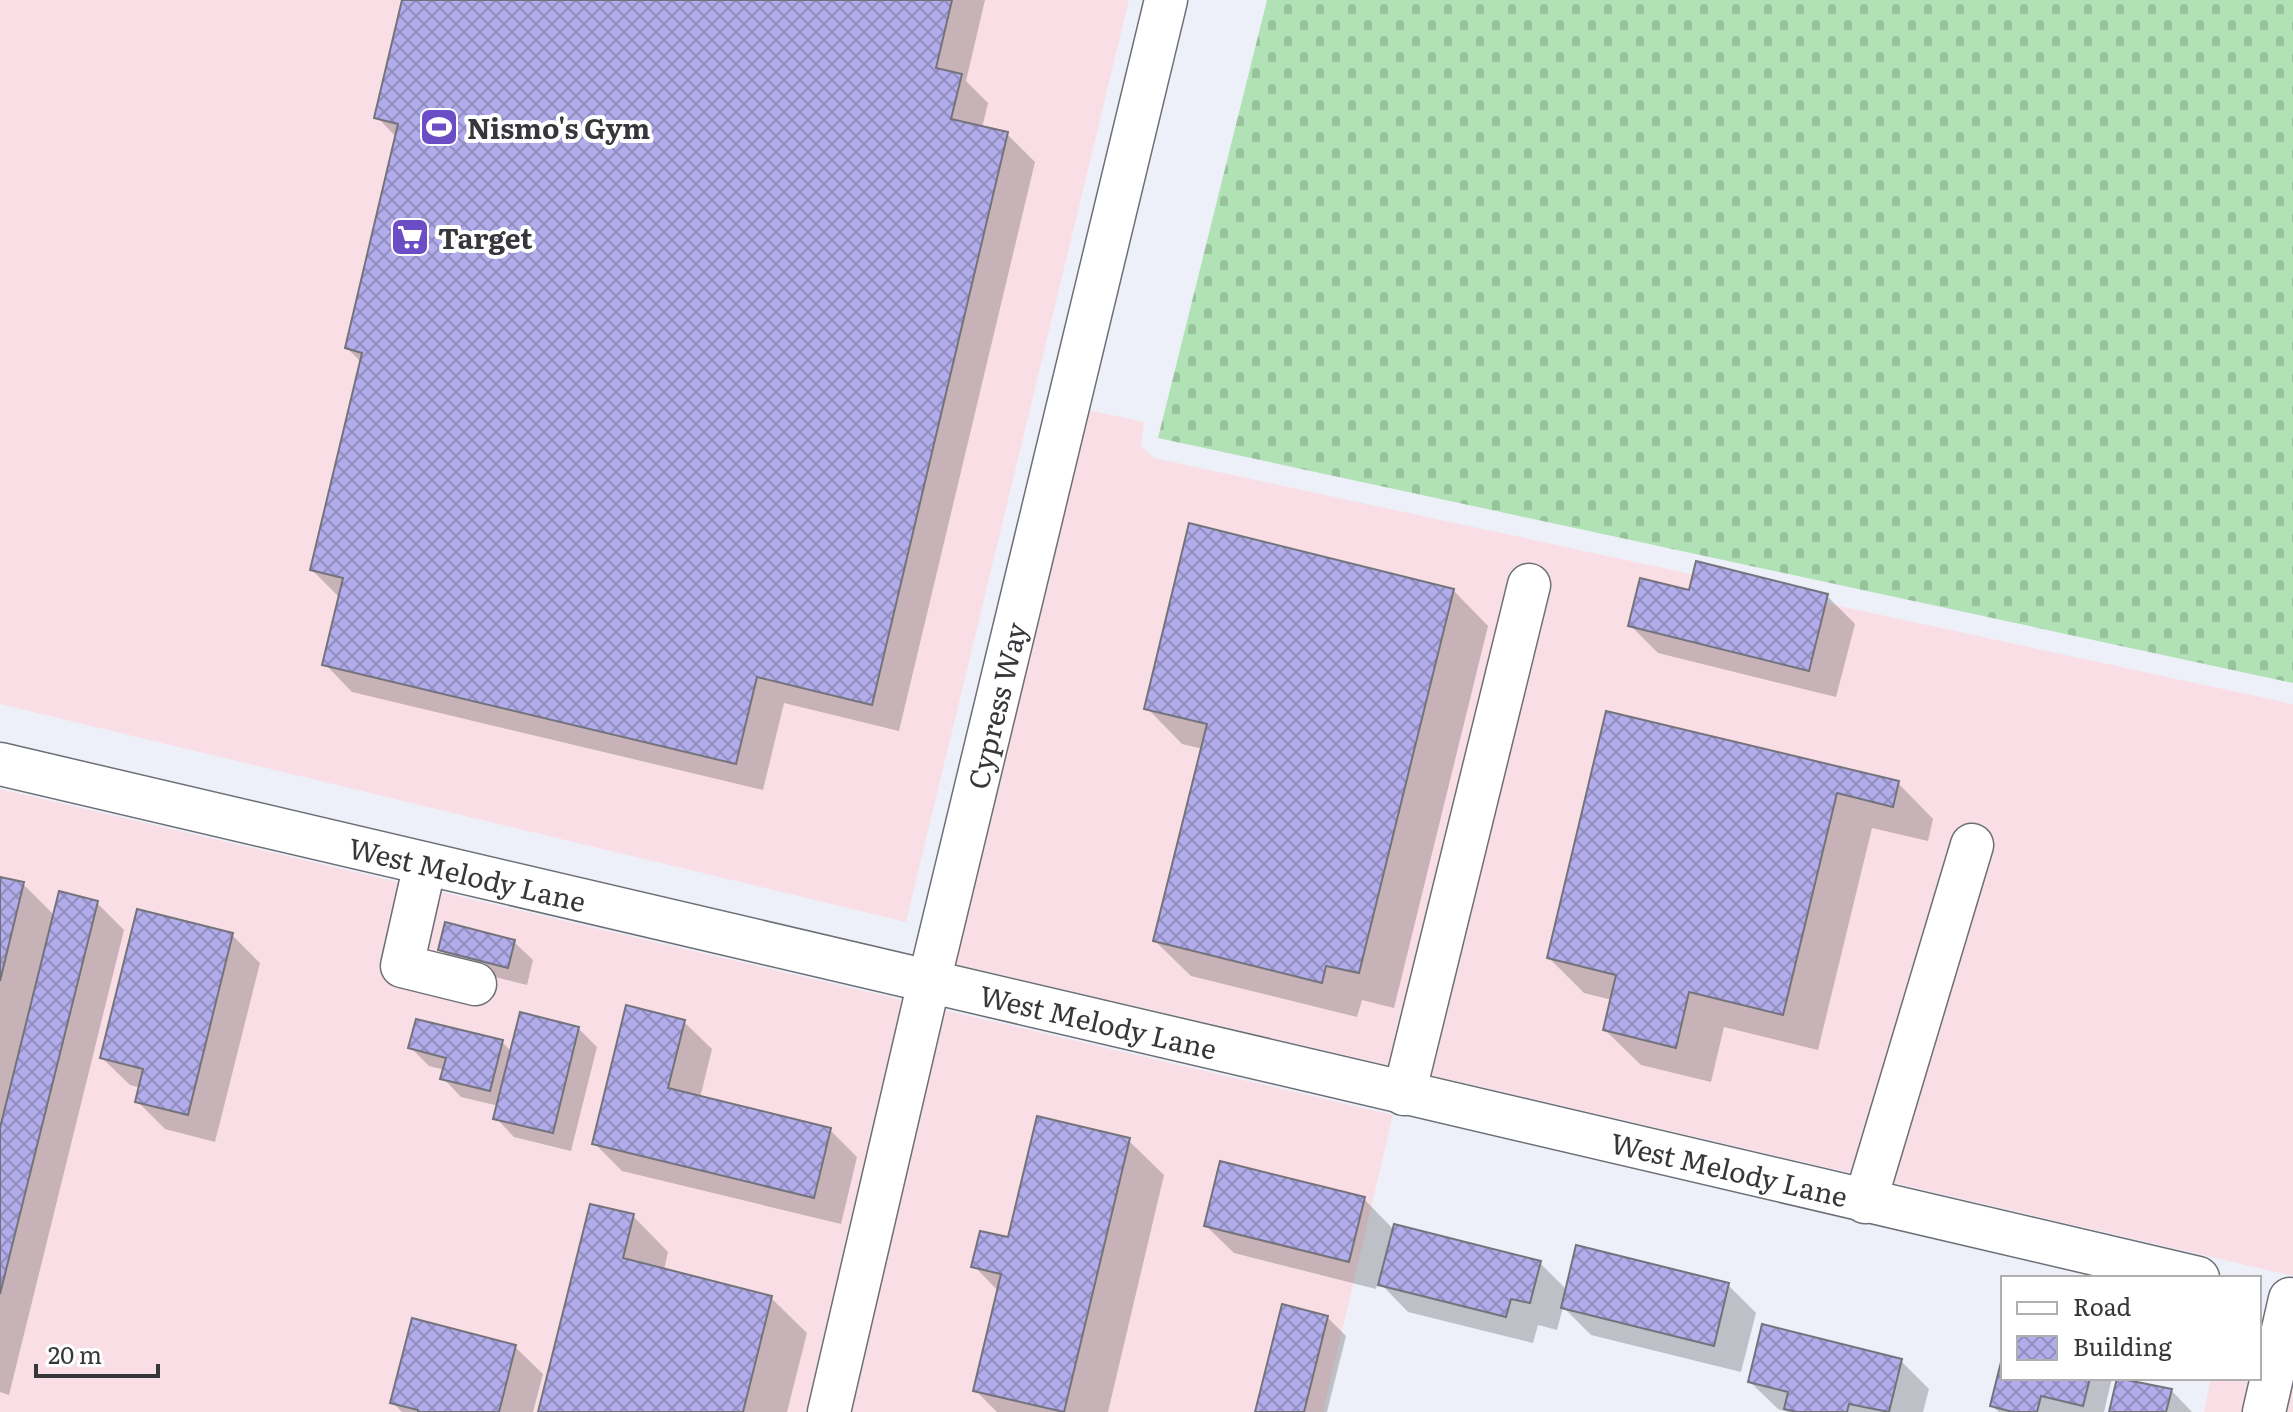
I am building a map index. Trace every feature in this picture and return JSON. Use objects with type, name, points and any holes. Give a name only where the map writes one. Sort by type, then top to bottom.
[{"type":"street","name":"Cypress Way","points":[[829,1412],[929,982],[1166,0]]},
{"type":"street","points":[[1404,1094],[1529,585]]},
{"type":"street","name":"West Melody Lane","points":[[0,764],[2189,1276]]},
{"type":"street","points":[[1865,1202],[1972,845]]},
{"type":"street","points":[[425,864],[402,966],[475,984]]},
{"type":"street","points":[[2264,1412],[2281,1297]]},
{"type":"shaded area","points":[[0,0],[1129,0],[906,922],[0,704]]},
{"type":"shaded area","points":[[1088,410],[1144,422],[1141,446],[1154,458],[2293,704],[2293,1276],[955,964]]},
{"type":"shaded area","points":[[0,789],[903,1000],[806,1412],[0,1412]]},
{"type":"shaded area","points":[[944,1010],[1393,1115],[1323,1412],[850,1412]]},
{"type":"shaded area","points":[[2261,1317],[2293,1324],[2293,1412],[2204,1412],[2211,1380],[2261,1380]]},
{"type":"green space","points":[[1267,0],[2293,0],[2293,683],[1158,438]]},
{"type":"building","points":[[402,0],[952,0],[936,68],[962,74],[951,119],[1008,132],[872,705],[757,677],[736,764],[322,665],[343,578],[310,570],[362,353],[345,348],[398,124],[374,118]]},
{"type":"building","points":[[1189,523],[1454,589],[1359,973],[1326,966],[1322,983],[1153,941],[1207,724],[1144,709]]},
{"type":"building","points":[[1696,561],[1828,594],[1809,671],[1628,626],[1640,578],[1689,590]]},
{"type":"building","points":[[1606,711],[1899,781],[1893,807],[1837,793],[1783,1015],[1689,992],[1676,1048],[1603,1030],[1616,975],[1547,958]]},
{"type":"building","points":[[0,877],[24,882],[0,981]]},
{"type":"building","points":[[59,891],[98,901],[0,1294],[0,1128]]},
{"type":"building","points":[[137,909],[233,933],[188,1115],[135,1102],[143,1069],[100,1058]]},
{"type":"building","points":[[445,922],[515,940],[508,968],[438,950]]},
{"type":"building","points":[[626,1005],[685,1020],[668,1088],[831,1128],[814,1198],[592,1144]]},
{"type":"building","points":[[520,1012],[579,1027],[553,1133],[493,1119]]},
{"type":"building","points":[[416,1019],[503,1040],[490,1091],[440,1079],[446,1058],[408,1048]]},
{"type":"building","points":[[1037,1116],[1130,1138],[1064,1412],[973,1391],[1001,1274],[971,1267],[980,1231],[1008,1237]]},
{"type":"building","points":[[1220,1161],[1365,1197],[1349,1262],[1204,1226]]},
{"type":"building","points":[[590,1204],[634,1214],[623,1258],[772,1296],[743,1412],[538,1412]]},
{"type":"building","points":[[1394,1224],[1541,1261],[1530,1303],[1511,1299],[1506,1317],[1378,1285]]},
{"type":"building","points":[[1576,1245],[1729,1283],[1714,1346],[1561,1308]]},
{"type":"building","points":[[1282,1304],[1328,1316],[1304,1412],[1255,1412]]},
{"type":"building","points":[[412,1318],[516,1345],[499,1412],[418,1412],[390,1403]]},
{"type":"building","points":[[1762,1324],[1902,1359],[1889,1412],[1849,1404],[1847,1412],[1784,1409],[1788,1392],[1748,1382]]},
{"type":"building","points":[[2001,1362],[2001,1380],[2090,1380],[2083,1406],[2041,1396],[2037,1412],[2013,1412],[1990,1406]]},
{"type":"building","points":[[2117,1380],[2172,1389],[2166,1412],[2109,1412]]},
{"type":"place","name":"Nismo's Gym","points":[[439,127]]},
{"type":"place","name":"Target","points":[[410,237]]}]
